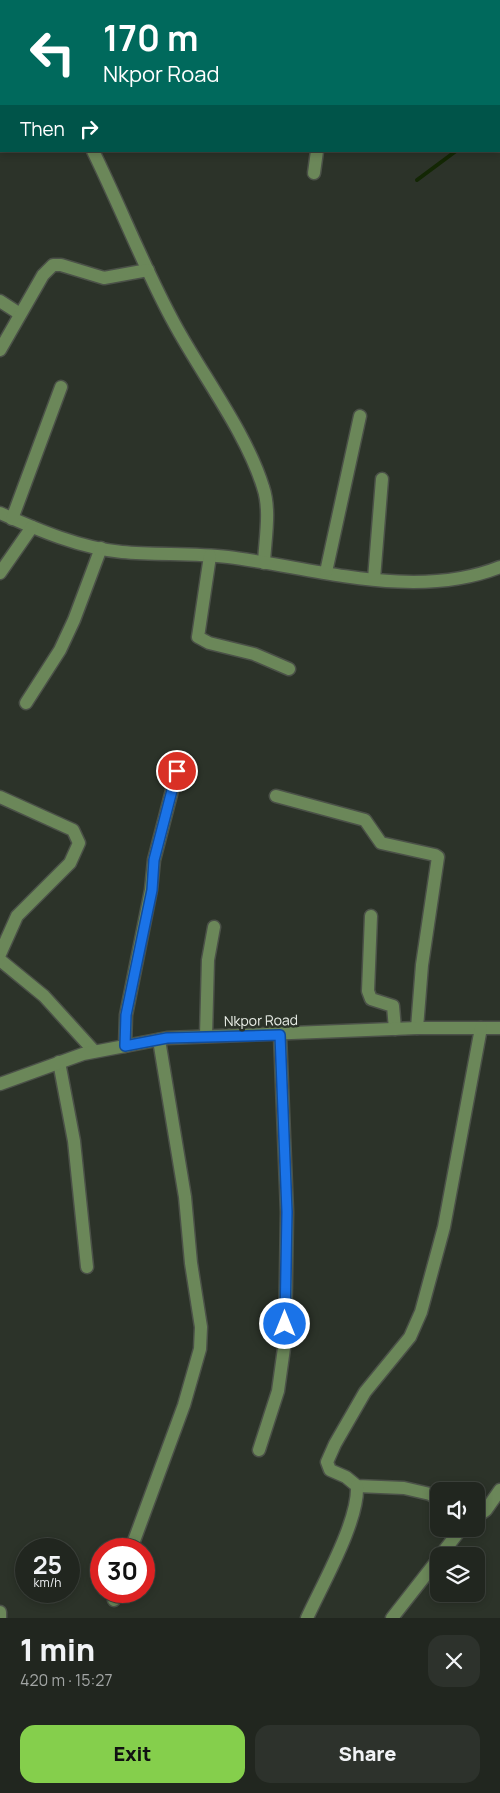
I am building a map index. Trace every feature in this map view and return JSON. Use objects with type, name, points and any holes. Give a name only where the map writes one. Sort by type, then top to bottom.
[{"type":"street","points":[[93,152],[173,321],[235,426],[256,468],[264,489],[267,510],[264,563]]},
{"type":"street","points":[[314,173],[317,152]]},
{"type":"street","points":[[0,350],[43,276],[53,265],[61,265],[104,278],[148,270]]},
{"type":"street","points":[[0,301],[20,314]]},
{"type":"street","points":[[12,519],[61,387]]},
{"type":"street","points":[[326,572],[360,416]]},
{"type":"street","points":[[374,579],[382,479]]},
{"type":"street","points":[[0,514],[84,545],[121,552],[210,556],[374,579],[437,583],[482,574],[500,567]]},
{"type":"street","points":[[0,573],[32,527]]},
{"type":"street","points":[[26,703],[60,650],[71,627],[101,548]]},
{"type":"street","points":[[210,556],[198,637],[209,644],[254,654],[289,668]]},
{"type":"street","points":[[125,1046],[126,1015],[152,890],[154,860],[177,771]]},
{"type":"street","points":[[276,796],[365,820],[381,844],[438,857],[422,965],[417,1028]]},
{"type":"street","points":[[0,797],[74,830],[79,843],[77,852],[70,863],[17,916],[0,954]]},
{"type":"street","points":[[371,916],[368,991],[371,999],[392,1006],[395,1029]]},
{"type":"street","points":[[206,1036],[208,960],[214,928]]},
{"type":"street","points":[[0,960],[44,996],[94,1051]]},
{"type":"street","name":"Nkpor Road","points":[[0,1084],[94,1051],[159,1040],[206,1036],[280,1035],[417,1028],[500,1028]]},
{"type":"street","points":[[430,1494],[404,1488],[357,1486],[346,1477],[330,1470],[328,1462],[335,1444],[365,1392],[410,1337],[421,1312],[444,1227],[481,1028]]},
{"type":"street","points":[[258,1450],[278,1391],[285,1341],[287,1212],[280,1035]]},
{"type":"street","points":[[135,1538],[184,1405],[200,1349],[201,1327],[191,1264],[185,1197],[159,1040]]},
{"type":"street","points":[[59,1062],[74,1141],[87,1267]]},
{"type":"street","points":[[307,1618],[358,1499],[357,1486]]},
{"type":"street","points":[[485,1511],[500,1490]]},
{"type":"street","points":[[447,1547],[455,1537]]},
{"type":"street","points":[[392,1618],[430,1569]]},
{"type":"street","points":[[0,1612],[0,1618]]},
{"type":"waterway","points":[[417,180],[455,152]]},
{"type":"route","points":[[177,771],[160,829],[154,860],[152,890],[126,1015],[125,1046],[167,1038],[280,1035],[286,1142],[285,1324]]}]
